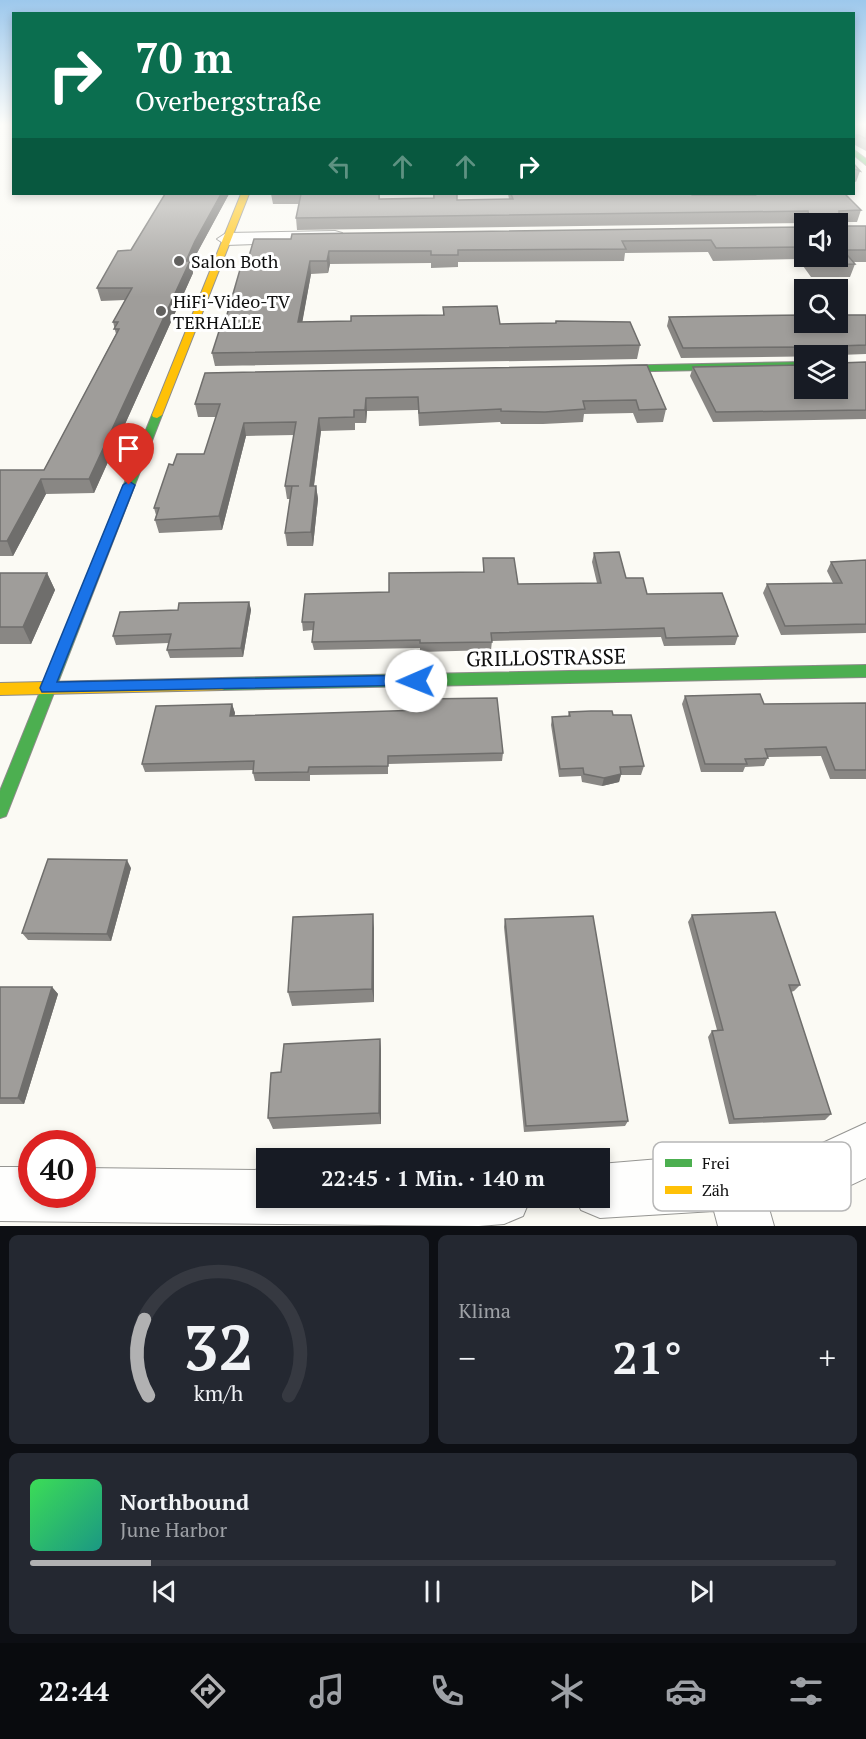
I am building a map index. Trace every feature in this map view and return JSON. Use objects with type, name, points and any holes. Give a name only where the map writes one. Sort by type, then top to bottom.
[{"type":"street","points":[[0,811],[48,688],[178,377],[226,239],[245,195]]},
{"type":"street","points":[[226,239],[356,237]]},
{"type":"street","points":[[589,369],[794,365]]},
{"type":"street","name":"GRILLOSTRASSE","points":[[0,689],[866,670]]},
{"type":"street","points":[[851,1157],[866,1150]]},
{"type":"street","points":[[610,1192],[653,1196]]},
{"type":"street","points":[[0,1194],[256,1197]]},
{"type":"building","points":[[164,195],[220,195],[195,241],[186,261],[190,261],[89,479],[41,479],[7,541],[0,541],[0,470],[44,470],[119,329],[114,329],[118,322],[113,322],[132,288],[97,288],[118,251],[131,250]]},
{"type":"building","points":[[301,195],[379,195],[379,199],[434,198],[434,195],[457,195],[457,200],[513,199],[511,195],[846,195],[861,210],[839,211],[839,213],[808,213],[808,211],[296,218]]},
{"type":"building","points":[[848,226],[866,226],[866,250],[848,250]]},
{"type":"building","points":[[794,227],[794,247],[716,248],[711,240],[622,241],[626,249],[458,250],[458,255],[431,255],[431,251],[329,251],[327,261],[310,261],[298,322],[351,321],[351,316],[444,315],[443,307],[497,306],[500,324],[556,323],[556,321],[630,322],[640,345],[212,353],[221,325],[224,325],[241,266],[247,263],[254,239],[291,239],[292,234]]},
{"type":"building","points":[[848,256],[855,264],[848,264]]},
{"type":"building","points":[[794,315],[794,333],[848,333],[848,315],[866,315],[866,345],[683,348],[669,317]]},
{"type":"building","points":[[866,362],[866,410],[716,412],[693,367],[794,365],[794,399],[848,399],[848,363]]},
{"type":"building","points":[[647,365],[666,409],[639,410],[636,400],[583,401],[585,409],[545,412],[501,411],[501,409],[419,413],[418,397],[366,398],[365,410],[354,410],[354,417],[319,418],[310,486],[316,486],[311,532],[285,533],[292,486],[285,486],[296,422],[244,423],[219,516],[155,520],[159,508],[154,508],[169,464],[173,465],[177,454],[204,454],[220,404],[195,404],[205,373]]},
{"type":"building","points":[[619,552],[626,578],[643,578],[647,594],[722,593],[738,636],[666,638],[664,628],[491,633],[492,642],[420,643],[420,640],[312,642],[314,622],[302,622],[305,594],[389,592],[389,573],[484,572],[483,558],[514,558],[518,584],[601,583],[594,553]]},
{"type":"building","points":[[866,560],[866,624],[785,626],[767,584],[842,583],[831,562]]},
{"type":"building","points":[[0,573],[47,573],[23,627],[0,627]]},
{"type":"building","points":[[249,602],[241,648],[167,650],[171,634],[113,636],[120,612],[178,610],[179,603]]},
{"type":"building","points":[[760,694],[764,704],[866,703],[866,770],[835,770],[826,747],[765,749],[768,758],[745,759],[747,764],[705,764],[685,696]]},
{"type":"building","points":[[497,698],[503,753],[388,756],[388,766],[309,767],[308,772],[253,773],[254,761],[142,764],[156,706],[232,704],[230,716],[422,710],[421,699]]},
{"type":"building","points":[[612,711],[613,715],[631,715],[644,766],[620,767],[621,774],[604,778],[584,774],[583,768],[560,769],[552,717],[570,716],[569,712]]},
{"type":"building","points":[[48,859],[127,860],[107,934],[22,933]]},
{"type":"building","points":[[775,912],[800,985],[789,985],[831,1114],[734,1119],[712,1031],[723,1030],[692,915]]},
{"type":"building","points":[[373,914],[372,989],[288,992],[293,917]]},
{"type":"building","points":[[593,916],[628,1121],[526,1126],[505,919]]},
{"type":"building","points":[[0,987],[52,987],[18,1098],[0,1098]]},
{"type":"building","points":[[380,1039],[379,1113],[268,1118],[271,1073],[281,1072],[284,1044]]},
{"type":"traffic: fast","points":[[605,369],[794,365]]},
{"type":"traffic: fast","points":[[0,811],[157,415]]},
{"type":"traffic: fast","points":[[222,684],[866,671]]},
{"type":"traffic: slow","points":[[157,415],[245,195]]},
{"type":"traffic: slow","points":[[0,689],[222,684]]},
{"type":"place","name":"Salon Both","points":[[179,261]]},
{"type":"place","name":"HiFi-Video-TV TERHALLE","points":[[161,311]]},
{"type":"route","points":[[129,485],[48,688],[416,681]]}]
